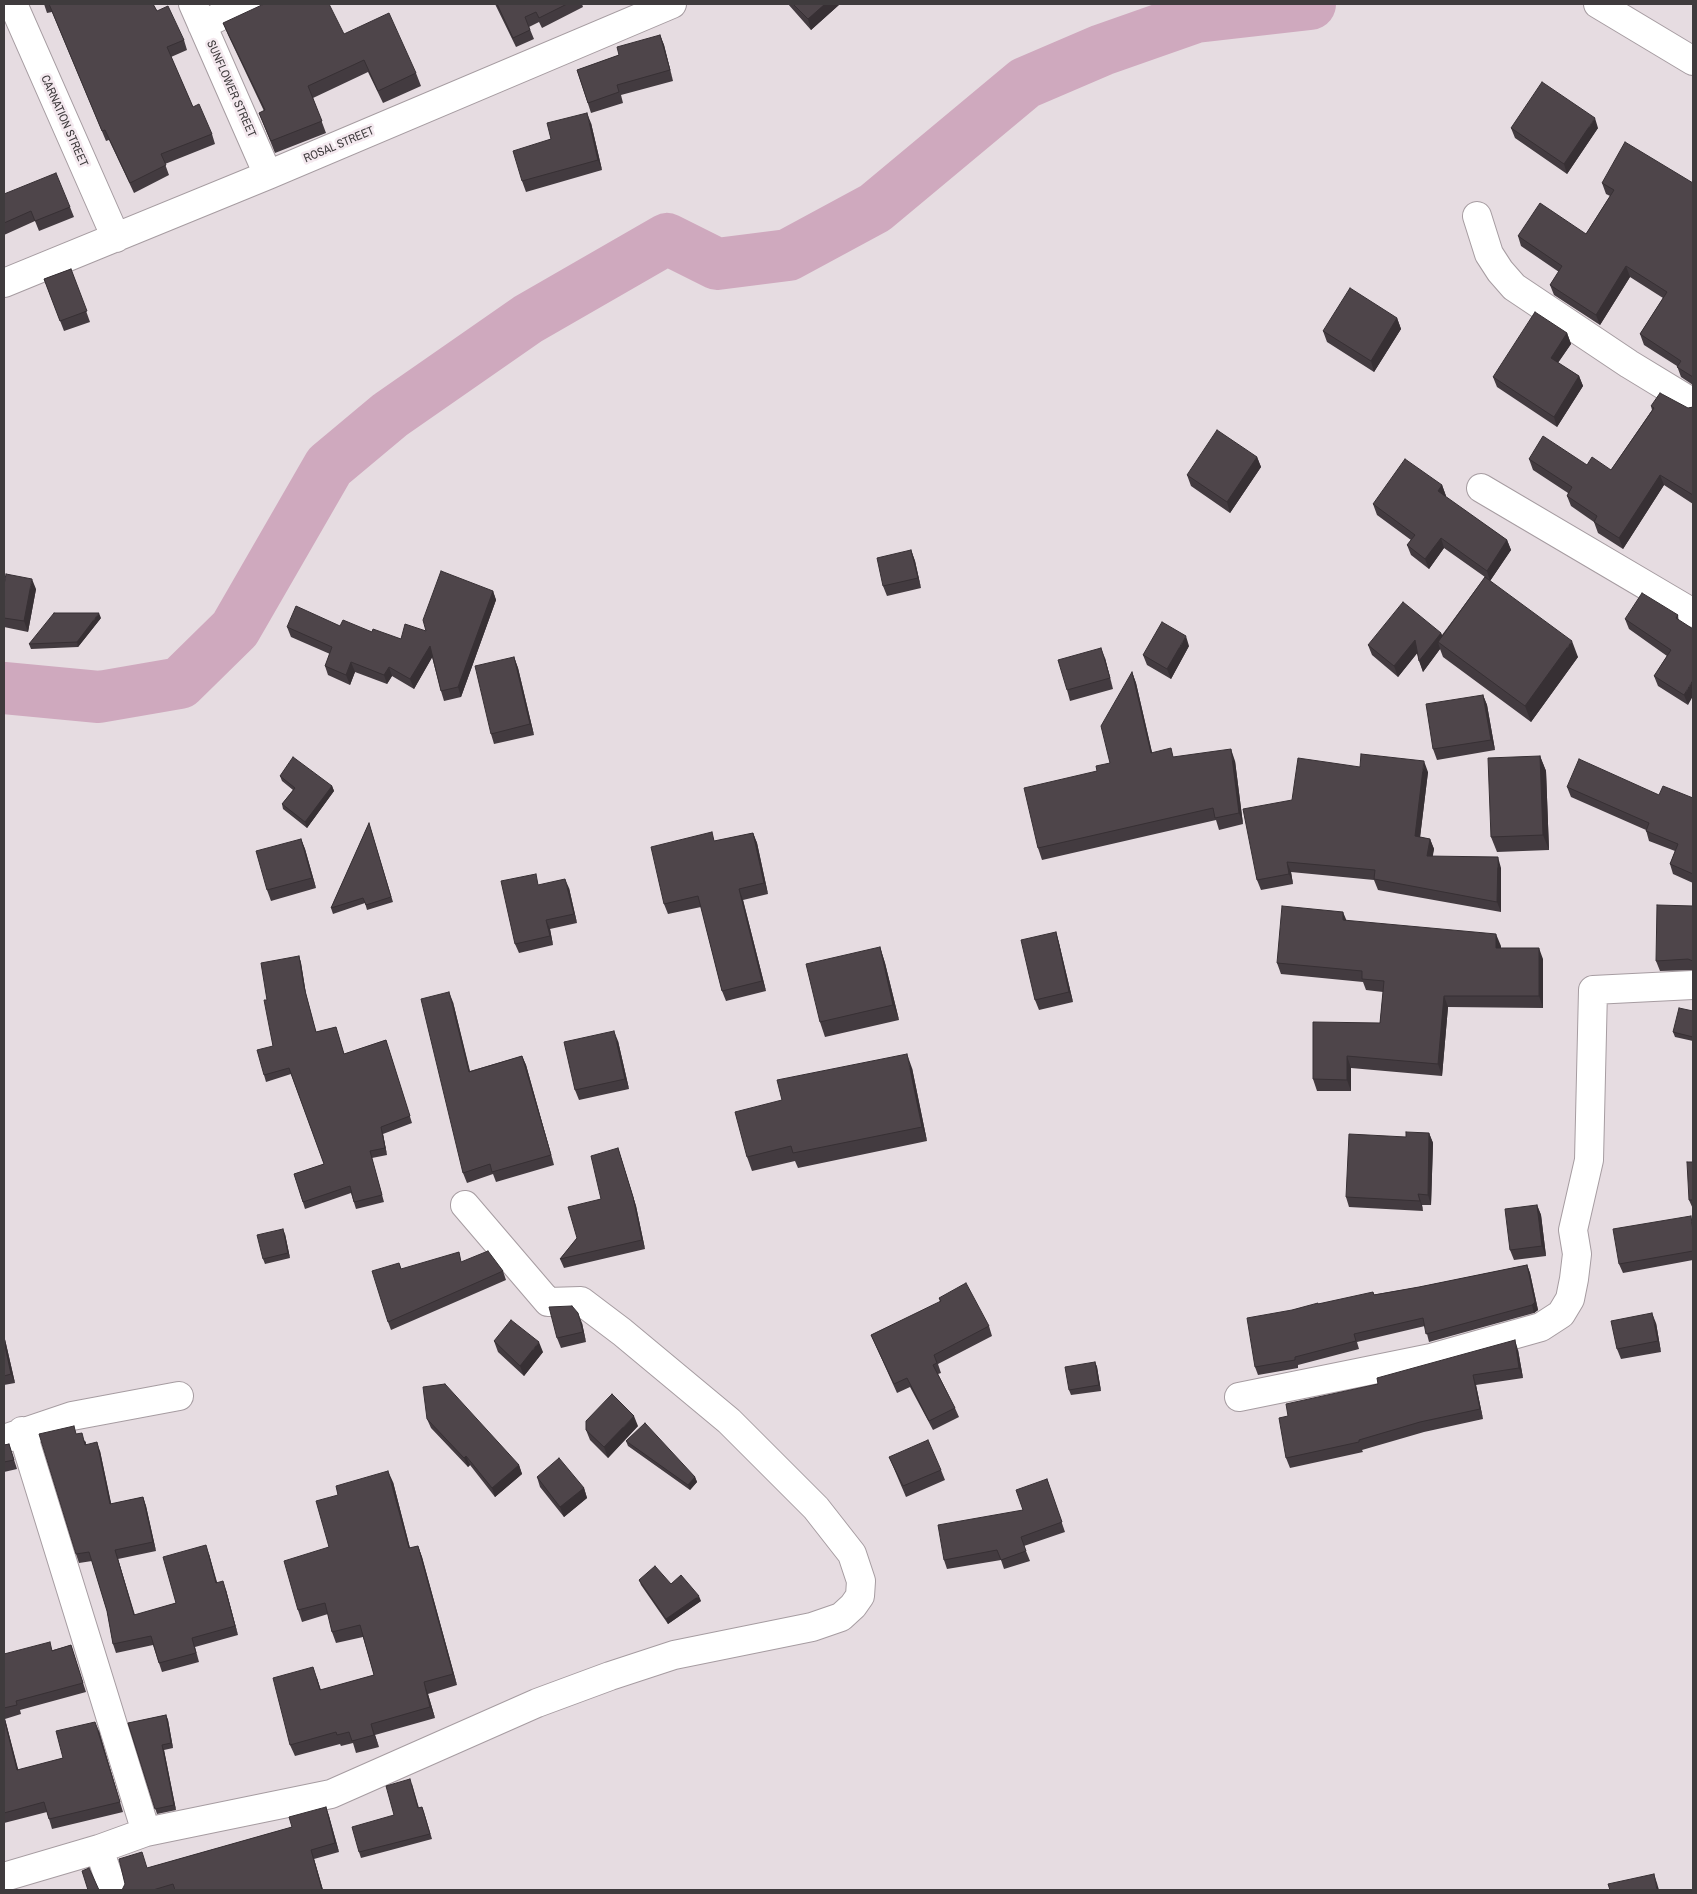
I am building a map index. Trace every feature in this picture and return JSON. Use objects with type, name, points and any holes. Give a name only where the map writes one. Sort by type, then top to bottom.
[{"type":"main road","name":"CARNATION STREET","points":[[13,4],[116,238]]},
{"type":"main road","points":[[198,14],[246,4]]},
{"type":"main road","name":"ROSAL STREET","points":[[4,283],[268,175],[672,4]]},
{"type":"main road","points":[[1598,4],[1693,61]]},
{"type":"main road","name":"SUNFLOWER STREET","points":[[198,14],[268,175]]},
{"type":"main road","points":[[1477,216],[1490,254],[1500,271],[1514,286],[1629,364],[1693,403]]},
{"type":"main road","points":[[1481,488],[1693,612]]},
{"type":"main road","points":[[1239,1397],[1431,1358],[1541,1327],[1561,1314],[1570,1298],[1574,1279],[1577,1254],[1574,1230],[1589,1160],[1593,990],[1693,985]]},
{"type":"main road","points":[[4,1877],[99,1849],[146,1832],[331,1794],[537,1703],[674,1655],[812,1627],[841,1617],[853,1606],[860,1596],[860,1581],[852,1554],[816,1508],[735,1428],[622,1332],[581,1301],[548,1302],[465,1205]]},
{"type":"main road","points":[[146,1832],[13,1435],[72,1416],[179,1396]]},
{"type":"main road","points":[[99,1849],[113,1890]]},
{"type":"building","points":[[49,4],[153,4],[157,11],[168,6],[184,40],[167,47],[193,107],[199,104],[212,134],[161,154],[166,165],[130,183],[105,130],[102,131]]},
{"type":"building","points":[[264,4],[329,4],[344,34],[389,13],[416,73],[378,91],[364,60],[308,86],[322,121],[271,141],[259,113],[265,110],[223,23]]},
{"type":"building","points":[[497,4],[567,4],[539,18],[536,12],[525,17],[530,30],[513,38]]},
{"type":"building","points":[[793,4],[825,4],[808,19]]},
{"type":"building","points":[[660,35],[670,70],[617,85],[619,92],[588,103],[577,70],[619,55],[617,47]]},
{"type":"building","points":[[1542,82],[1595,118],[1564,164],[1511,128]]},
{"type":"building","points":[[587,113],[598,160],[522,181],[513,151],[551,139],[547,123]]},
{"type":"building","points":[[1625,142],[1693,183],[1693,377],[1677,367],[1681,361],[1640,334],[1667,292],[1626,266],[1596,315],[1550,285],[1562,266],[1518,236],[1540,203],[1586,234],[1614,190],[1602,183]]},
{"type":"building","points":[[56,173],[70,207],[35,221],[31,211],[4,223],[4,194]]},
{"type":"building","points":[[71,269],[87,311],[60,321],[44,279]]},
{"type":"building","points":[[1350,288],[1397,318],[1371,361],[1323,331]]},
{"type":"building","points":[[1535,312],[1567,333],[1551,358],[1579,376],[1554,417],[1493,377]]},
{"type":"building","points":[[1660,393],[1688,408],[1693,407],[1693,495],[1660,475],[1619,538],[1594,522],[1597,516],[1567,496],[1572,487],[1529,459],[1543,436],[1587,465],[1592,457],[1611,470],[1654,408],[1651,406]]},
{"type":"building","points":[[1217,430],[1257,457],[1227,502],[1187,475]]},
{"type":"building","points":[[1405,459],[1442,485],[1438,491],[1507,540],[1487,571],[1441,538],[1425,559],[1407,545],[1415,535],[1373,504]]},
{"type":"building","points":[[911,550],[918,578],[883,586],[877,558]]},
{"type":"building","points":[[441,571],[493,591],[458,687],[441,691],[430,646],[410,679],[389,667],[384,675],[351,662],[346,675],[325,666],[332,647],[287,627],[296,606],[340,626],[343,620],[372,632],[373,629],[401,639],[405,624],[426,631],[423,620]]},
{"type":"building","points":[[6,574],[32,579],[24,621],[4,618]]},
{"type":"building","points":[[1485,577],[1572,641],[1525,706],[1438,642]]},
{"type":"building","points":[[1642,593],[1678,615],[1676,618],[1693,629],[1693,680],[1684,695],[1654,676],[1671,650],[1625,619]]},
{"type":"building","points":[[1403,602],[1441,633],[1419,661],[1415,640],[1394,666],[1368,645]]},
{"type":"building","points":[[54,613],[99,613],[77,642],[29,644]]},
{"type":"building","points":[[1162,622],[1186,636],[1167,669],[1143,655]]},
{"type":"building","points":[[1101,648],[1110,678],[1067,690],[1058,660]]},
{"type":"building","points":[[514,657],[530,724],[491,734],[475,666]]},
{"type":"building","points":[[1132,672],[1151,753],[1171,748],[1173,757],[1231,749],[1239,813],[1215,818],[1213,808],[1038,848],[1024,788],[1097,771],[1096,766],[1110,763],[1101,726]]},
{"type":"building","points":[[1483,695],[1491,740],[1433,749],[1426,704]]},
{"type":"building","points":[[1361,754],[1424,761],[1415,836],[1430,839],[1427,856],[1498,857],[1497,902],[1374,879],[1375,870],[1287,862],[1289,874],[1257,880],[1243,809],[1292,800],[1298,758],[1360,767]]},
{"type":"building","points":[[1540,756],[1543,835],[1491,837],[1488,758]]},
{"type":"building","points":[[293,757],[332,786],[305,822],[282,804],[295,788],[280,776]]},
{"type":"building","points":[[1579,759],[1659,795],[1663,786],[1693,798],[1693,874],[1670,864],[1678,844],[1646,831],[1649,823],[1567,787]]},
{"type":"building","points":[[369,823],[391,897],[366,905],[363,898],[331,908]]},
{"type":"building","points":[[712,832],[714,841],[753,833],[764,883],[739,889],[762,981],[722,991],[698,896],[664,904],[651,847]]},
{"type":"building","points":[[301,839],[312,878],[267,890],[256,851]]},
{"type":"building","points":[[536,874],[538,885],[565,879],[574,914],[546,920],[550,936],[515,944],[501,881]]},
{"type":"building","points":[[1657,905],[1693,906],[1693,961],[1688,959],[1656,961]]},
{"type":"building","points":[[1282,906],[1343,912],[1343,920],[1496,934],[1496,948],[1539,948],[1539,996],[1444,996],[1438,1064],[1347,1056],[1347,1080],[1313,1079],[1313,1022],[1380,1023],[1384,981],[1362,979],[1362,971],[1277,963]]},
{"type":"building","points":[[1056,932],[1069,992],[1035,1000],[1021,940]]},
{"type":"building","points":[[880,947],[893,1005],[820,1022],[806,964]]},
{"type":"building","points":[[299,956],[304,987],[316,1032],[336,1027],[344,1054],[386,1040],[410,1116],[381,1127],[385,1148],[370,1151],[382,1195],[354,1202],[350,1186],[303,1202],[294,1174],[324,1164],[289,1068],[264,1075],[257,1050],[273,1046],[264,1000],[267,1000],[261,963]]},
{"type":"building","points":[[449,992],[469,1072],[522,1056],[551,1155],[492,1172],[490,1164],[463,1173],[421,999]]},
{"type":"building","points":[[1679,1008],[1693,1011],[1693,1037],[1673,1032]]},
{"type":"building","points":[[614,1031],[625,1079],[575,1090],[564,1042]]},
{"type":"building","points":[[907,1054],[922,1127],[793,1153],[791,1146],[747,1157],[735,1112],[782,1100],[777,1080]]},
{"type":"building","points":[[1406,1132],[1429,1133],[1428,1195],[1418,1194],[1420,1201],[1346,1197],[1349,1134],[1406,1137]]},
{"type":"building","points":[[618,1148],[633,1197],[642,1240],[560,1259],[577,1238],[568,1207],[601,1199],[591,1156]]},
{"type":"building","points":[[1687,1162],[1693,1162],[1693,1200],[1689,1200]]},
{"type":"building","points":[[1537,1205],[1542,1246],[1510,1250],[1505,1209]]},
{"type":"building","points":[[1691,1216],[1693,1251],[1619,1264],[1613,1229]]},
{"type":"building","points":[[283,1229],[288,1253],[263,1259],[257,1235]]},
{"type":"building","points":[[488,1251],[503,1271],[388,1322],[372,1271],[399,1263],[401,1269],[459,1252],[461,1262]]},
{"type":"building","points":[[1527,1265],[1535,1302],[1532,1305],[1426,1334],[1423,1318],[1354,1334],[1356,1341],[1295,1357],[1295,1360],[1255,1367],[1247,1318],[1373,1292],[1374,1295]]},
{"type":"building","points":[[966,1283],[989,1326],[934,1355],[937,1363],[933,1365],[955,1408],[929,1421],[907,1378],[894,1384],[871,1335],[941,1301],[939,1298]]},
{"type":"building","points":[[572,1306],[578,1313],[583,1332],[557,1338],[549,1307]]},
{"type":"building","points":[[1652,1313],[1658,1341],[1617,1349],[1611,1321]]},
{"type":"building","points":[[511,1320],[539,1342],[520,1366],[494,1341]]},
{"type":"building","points":[[1515,1340],[1519,1368],[1473,1375],[1480,1409],[1420,1422],[1359,1440],[1359,1442],[1286,1458],[1279,1418],[1288,1416],[1286,1404],[1378,1384],[1377,1378]]},
{"type":"building","points":[[4,1341],[11,1374],[4,1376]]},
{"type":"building","points":[[1095,1362],[1099,1385],[1069,1390],[1065,1367]]},
{"type":"building","points":[[445,1384],[519,1465],[492,1488],[466,1456],[464,1458],[427,1419],[423,1387]]},
{"type":"building","points":[[612,1394],[634,1416],[604,1447],[586,1430],[586,1421]]},
{"type":"building","points":[[645,1423],[695,1477],[688,1485],[626,1441]]},
{"type":"building","points":[[74,1426],[76,1434],[82,1433],[85,1445],[97,1442],[110,1504],[143,1497],[153,1542],[115,1550],[134,1615],[176,1603],[163,1557],[206,1545],[216,1583],[223,1581],[235,1626],[192,1638],[196,1653],[159,1663],[151,1636],[113,1644],[107,1611],[89,1552],[76,1554],[39,1434]]},
{"type":"building","points":[[928,1440],[941,1470],[903,1486],[889,1457]]},
{"type":"building","points":[[9,1444],[14,1460],[4,1462],[4,1445]]},
{"type":"building","points":[[559,1458],[584,1488],[560,1507],[537,1477]]},
{"type":"building","points":[[388,1471],[409,1548],[418,1546],[453,1674],[424,1682],[430,1707],[371,1724],[374,1735],[352,1741],[349,1732],[337,1735],[336,1732],[290,1745],[273,1678],[313,1667],[320,1690],[374,1675],[360,1625],[332,1632],[325,1603],[298,1610],[284,1561],[329,1547],[316,1501],[338,1495],[336,1486]]},
{"type":"building","points":[[1047,1479],[1062,1522],[1021,1537],[1026,1551],[1001,1560],[997,1550],[944,1560],[938,1525],[1023,1510],[1016,1490]]},
{"type":"building","points":[[655,1566],[671,1584],[681,1575],[699,1596],[666,1619],[639,1580]]},
{"type":"building","points":[[50,1642],[52,1651],[71,1645],[83,1683],[16,1701],[17,1705],[4,1708],[4,1654]]},
{"type":"building","points":[[166,1715],[171,1743],[162,1745],[174,1805],[155,1809],[128,1723]]},
{"type":"building","points":[[4,1718],[17,1770],[63,1758],[56,1731],[95,1722],[120,1802],[49,1819],[44,1802],[4,1813]]},
{"type":"building","points":[[410,1779],[418,1808],[422,1807],[430,1834],[359,1852],[352,1827],[394,1815],[386,1786]]},
{"type":"building","points":[[326,1807],[335,1843],[311,1850],[322,1890],[175,1890],[173,1884],[153,1890],[122,1890],[125,1884],[119,1859],[142,1852],[147,1868],[292,1827],[289,1817]]},
{"type":"building","points":[[89,1868],[99,1890],[88,1890],[82,1871]]},
{"type":"building","points":[[1654,1874],[1657,1890],[1610,1890],[1608,1884]]},
{"type":"waterway","points":[[4,688],[99,697],[180,683],[235,629],[329,466],[390,415],[528,319],[667,239],[717,264],[788,255],[875,208],[1025,83],[1102,50],[1196,17],[1310,4]]}]
